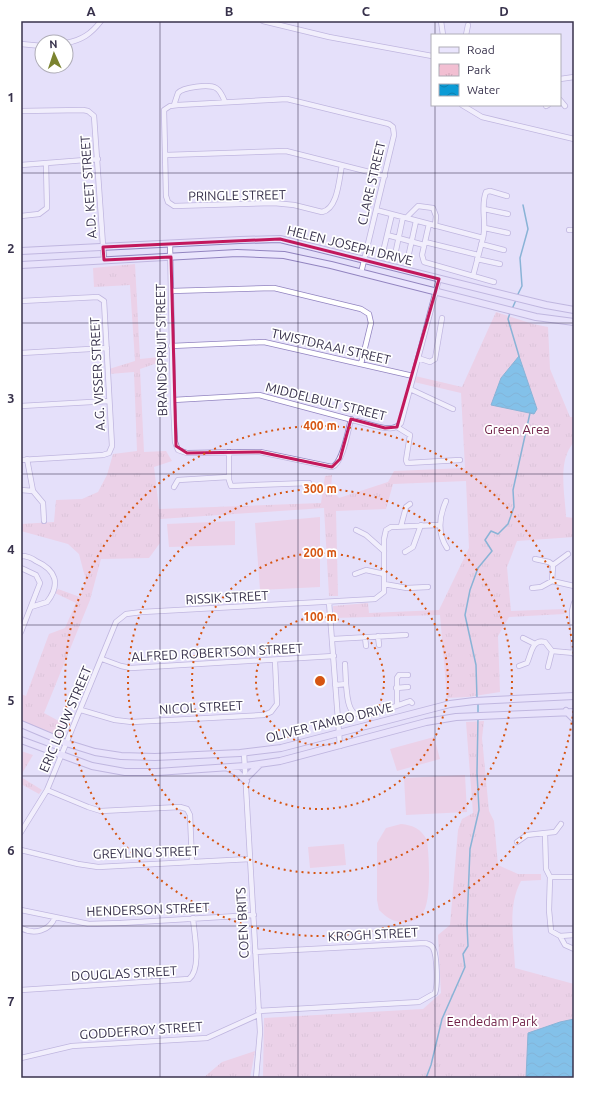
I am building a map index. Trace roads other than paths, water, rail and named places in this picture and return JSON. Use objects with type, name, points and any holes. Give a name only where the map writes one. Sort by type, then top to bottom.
[{"type":"street","points":[[74,40],[85,37],[93,31],[101,21]]},
{"type":"street","points":[[264,21],[329,37],[431,56]]},
{"type":"street","points":[[441,21],[443,34]]},
{"type":"street","points":[[466,34],[468,25]]},
{"type":"street","points":[[21,44],[34,45]]},
{"type":"street","points":[[561,79],[574,77]]},
{"type":"street","points":[[174,105],[178,93],[187,88],[214,87],[219,90],[225,102],[174,105],[165,108],[163,113],[166,155],[286,151],[385,176]]},
{"type":"street","name":"CLARE STREET","points":[[225,102],[292,100],[393,126],[395,132],[361,273]]},
{"type":"street","points":[[561,101],[565,106]]},
{"type":"street","points":[[464,106],[482,117],[574,139]]},
{"type":"street","name":"A.D. KEET STREET","points":[[21,112],[83,110],[91,113],[95,121],[104,260]]},
{"type":"street","name":"PRINGLE STREET","points":[[166,155],[166,196],[170,205],[178,207],[274,203],[326,211],[329,210],[333,203],[342,165]]},
{"type":"street","points":[[21,164],[46,164],[98,159]]},
{"type":"street","points":[[21,216],[39,214],[47,208],[46,164]]},
{"type":"street","points":[[473,276],[485,228],[485,194],[488,191],[507,196]]},
{"type":"street","points":[[395,255],[398,238],[405,217],[418,206],[426,206],[435,210],[432,225],[424,243],[422,255],[424,262],[494,282]]},
{"type":"street","points":[[484,208],[508,214]]},
{"type":"street","points":[[376,210],[483,238]]},
{"type":"street","points":[[383,252],[392,214]]},
{"type":"street","points":[[408,258],[416,221]]},
{"type":"street","points":[[485,228],[508,233]]},
{"type":"street","points":[[387,235],[411,242],[424,243],[500,264]]},
{"type":"street","name":"HELEN JOSEPH DRIVE","points":[[21,251],[280,239],[365,259],[439,279],[574,310]]},
{"type":"street","name":"BRANDSPRUIT STREET","points":[[170,244],[171,346],[175,442],[178,450],[183,452],[229,452]]},
{"type":"street","points":[[481,244],[504,250]]},
{"type":"street","name":"HELEN JOSEPH DRIVE","points":[[21,264],[264,253],[284,255],[436,291],[536,317],[574,322]]},
{"type":"street","points":[[439,279],[399,425],[410,435],[406,460],[407,463],[460,460]]},
{"type":"street","points":[[171,291],[274,288],[361,309],[369,314],[371,323],[361,364]]},
{"type":"street","name":"A.G. VISSER STREET","points":[[21,301],[98,297],[105,303],[112,446],[109,452],[103,455],[24,459]]},
{"type":"street","points":[[561,308],[574,314]]},
{"type":"street","points":[[418,358],[430,362],[435,359],[442,318]]},
{"type":"street","name":"TWISTDRAAI STREET","points":[[171,346],[264,342],[413,376]]},
{"type":"street","points":[[21,353],[107,348]]},
{"type":"street","points":[[410,389],[453,409]]},
{"type":"street","name":"MIDDELBULT STREET","points":[[173,400],[259,396],[384,428],[399,425]]},
{"type":"street","points":[[21,406],[109,401]]},
{"type":"street","points":[[309,483],[234,486],[230,484],[228,477],[229,452],[260,452],[332,467],[336,466],[340,459],[351,419]]},
{"type":"street","points":[[24,459],[32,490],[42,500],[44,521]]},
{"type":"street","points":[[174,486],[178,480],[228,477]]},
{"type":"street","points":[[21,490],[32,490]]},
{"type":"street","points":[[446,501],[440,516],[439,525],[441,538],[447,548]]},
{"type":"street","points":[[401,526],[406,507],[410,504]]},
{"type":"street","points":[[405,552],[413,547],[421,525]]},
{"type":"street","points":[[428,587],[407,588],[384,584],[384,551],[386,530],[391,526],[439,525]]},
{"type":"street","points":[[356,530],[366,535],[384,551]]},
{"type":"street","points":[[553,565],[568,554]]},
{"type":"street","points":[[21,556],[44,564],[53,574],[55,582],[50,599],[44,604],[31,607]]},
{"type":"street","points":[[535,559],[550,562],[553,565]]},
{"type":"street","points":[[552,581],[553,565]]},
{"type":"street","points":[[21,568],[36,575],[40,583],[21,630]]},
{"type":"street","points":[[355,574],[366,570],[384,574]]},
{"type":"street","points":[[532,588],[541,587],[552,581],[574,586]]},
{"type":"street","name":"RISSIK STREET","points":[[126,614],[375,599],[382,595],[384,584]]},
{"type":"street","points":[[329,602],[340,746]]},
{"type":"street","points":[[552,651],[574,653],[574,603]]},
{"type":"street","name":"ERIC LOUW STREET","points":[[21,832],[47,790],[116,622],[126,614]]},
{"type":"street","points":[[332,639],[406,635]]},
{"type":"street","points":[[378,636],[379,646]]},
{"type":"street","points":[[366,637],[366,646]]},
{"type":"street","points":[[523,638],[535,644]]},
{"type":"street","points":[[519,666],[527,663],[535,644],[542,641],[546,642],[552,651],[548,667]]},
{"type":"street","name":"ALFRED ROBERTSON STREET","points":[[102,659],[131,668],[276,661],[334,656]]},
{"type":"street","name":"NICOL STREET","points":[[81,710],[115,720],[132,722],[264,715],[271,712],[277,704],[276,661]]},
{"type":"street","points":[[345,664],[346,684],[350,706],[353,712],[357,714],[376,712],[410,701],[412,702]]},
{"type":"street","points":[[397,705],[396,688],[398,676],[408,675]]},
{"type":"street","points":[[335,685],[346,684]]},
{"type":"street","points":[[396,688],[408,687]]},
{"type":"street","name":"OLIVER TAMBO DRIVE","points":[[21,724],[66,743],[95,752],[138,757],[244,753],[281,748],[450,704],[474,701],[574,696]]},
{"type":"street","points":[[566,711],[574,719]]},
{"type":"street","name":"OLIVER TAMBO DRIVE","points":[[21,740],[60,756],[92,766],[125,772],[226,768],[264,764],[340,746],[426,722],[482,715],[566,711],[574,712]]},
{"type":"street","name":"COEN BRITS","points":[[244,753],[260,1042],[256,1078]]},
{"type":"street","points":[[226,768],[238,772],[246,780],[258,766],[264,764]]},
{"type":"street","points":[[47,790],[88,807],[102,810],[180,807],[187,809],[190,815],[192,861]]},
{"type":"street","points":[[517,842],[526,835],[555,832],[561,824]]},
{"type":"street","points":[[546,833],[546,869],[550,877],[548,910],[550,925],[554,933],[560,936],[574,936]]},
{"type":"street","name":"GREYLING STREET","points":[[21,850],[78,864],[98,867],[250,859]]},
{"type":"street","points":[[550,877],[574,877]]},
{"type":"street","name":"HENDERSON STREET","points":[[21,910],[89,924],[254,915]]},
{"type":"street","points":[[21,928],[27,931],[44,930],[51,925],[55,917]]},
{"type":"street","name":"DOUGLAS STREET","points":[[21,990],[189,979],[193,976],[196,964],[193,918]]},
{"type":"street","points":[[560,936],[565,945],[574,948]]},
{"type":"street","name":"KROGH STREET","points":[[255,952],[425,942],[433,949],[437,983],[435,993],[425,1000]]},
{"type":"street","name":"GODDEFROY STREET","points":[[21,1058],[72,1046],[207,1038],[258,1013],[388,1005],[425,1000]]},
{"type":"water","points":[[519,356],[537,409],[534,414],[491,405],[501,378]]},
{"type":"water","points":[[574,1019],[574,1078],[526,1078],[528,1033],[560,1022]]},
{"type":"waterway","points":[[517,296],[522,286],[520,258],[528,229],[523,205]]},
{"type":"waterway","points":[[512,309],[516,300]]},
{"type":"waterway","points":[[510,313],[508,319],[519,356]]},
{"type":"waterway","points":[[477,699],[476,665],[465,615],[470,590],[478,568],[492,551],[485,540],[491,531],[498,534],[508,524],[514,507],[513,490],[530,413]]},
{"type":"waterway","points":[[478,703],[478,713]]},
{"type":"waterway","points":[[426,1078],[431,1065],[442,1019],[465,967],[463,954],[468,946],[467,924],[470,849],[479,810],[477,773],[478,717]]},
{"type":"park label","name":"Green Area","points":[[517,429]]},
{"type":"park label","name":"Eendedam Park","points":[[492,1021]]}]
